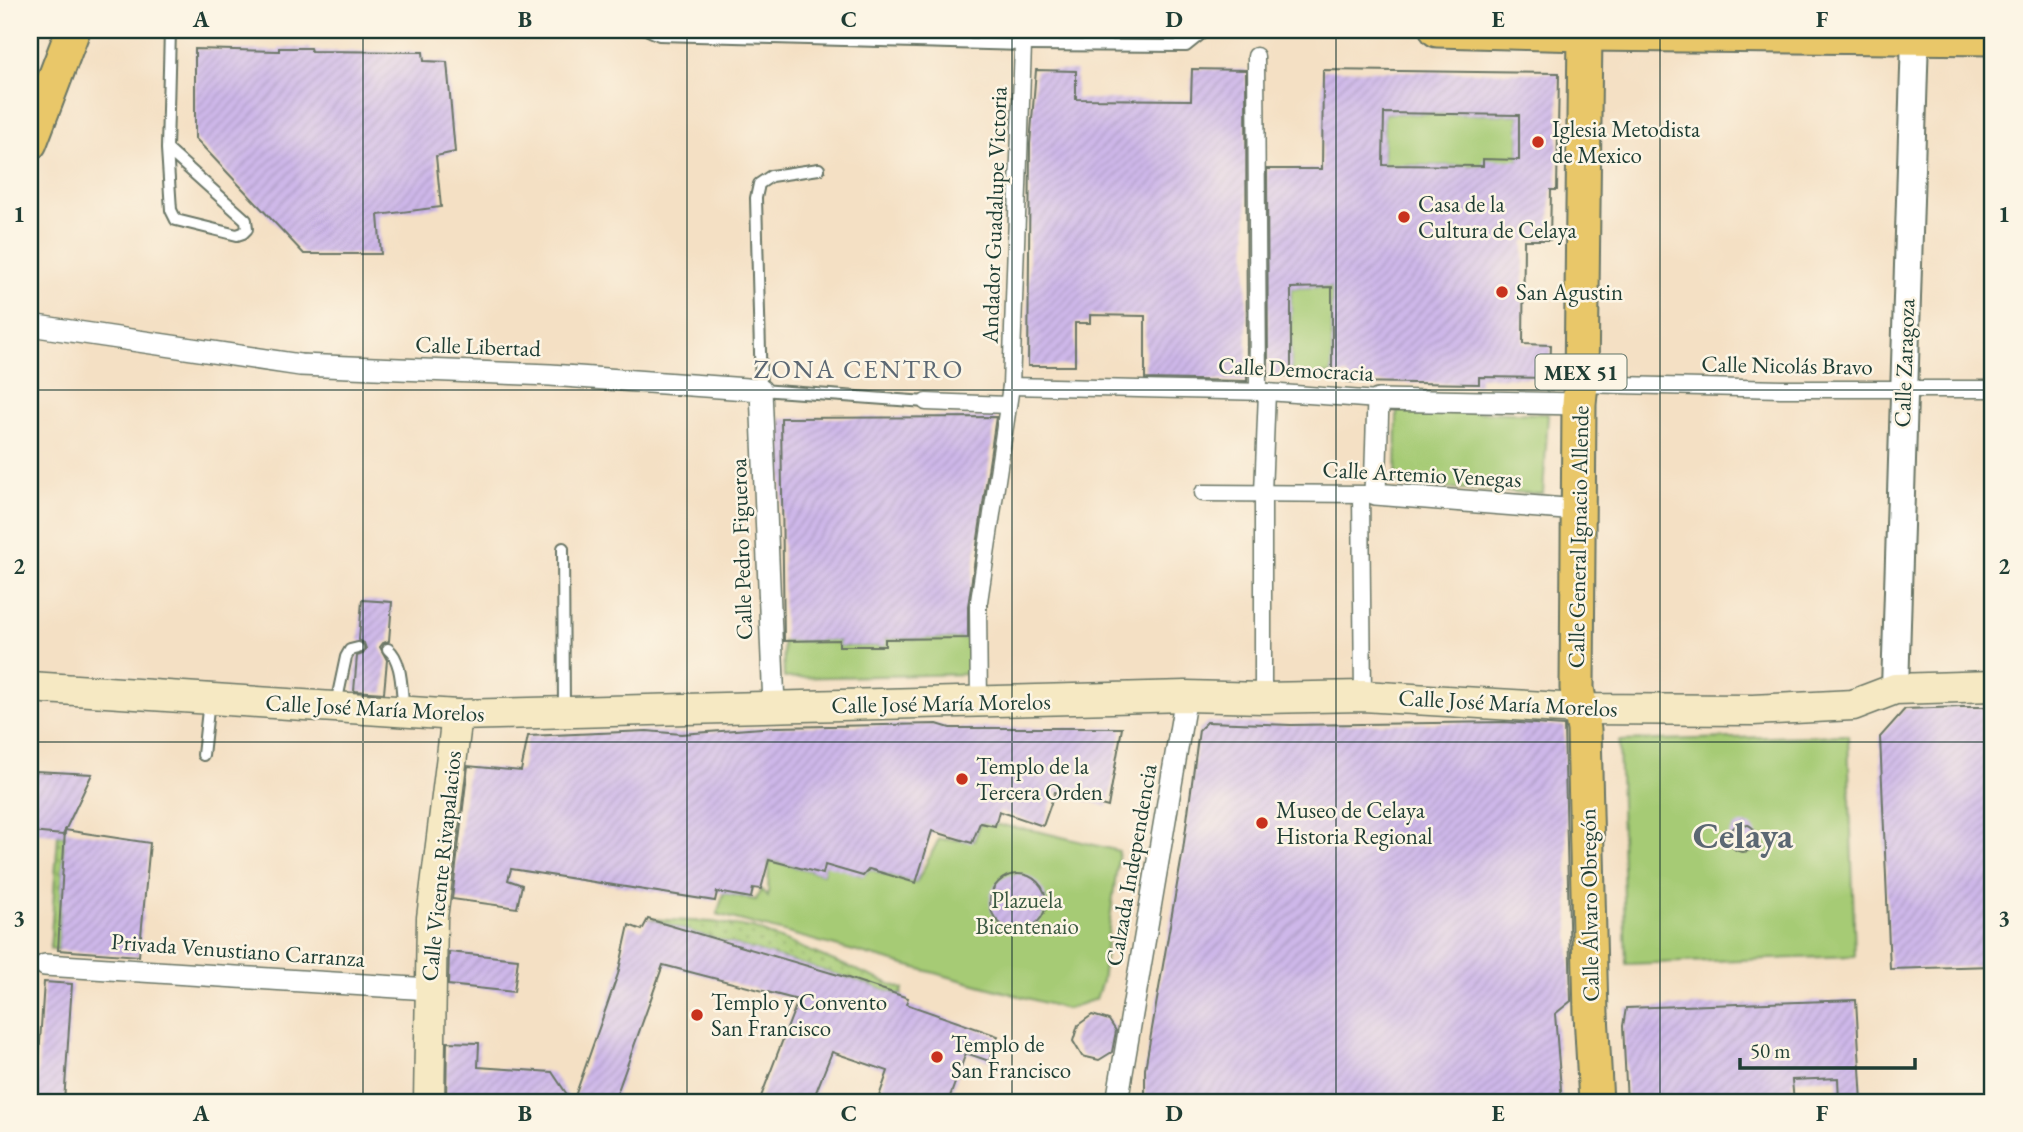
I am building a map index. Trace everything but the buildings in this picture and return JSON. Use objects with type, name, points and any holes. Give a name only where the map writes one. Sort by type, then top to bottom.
[{"type":"main road","points":[[30,143],[74,30]]},
{"type":"main road","points":[[1437,30],[1993,38]]},
{"type":"main road","name":"Calle General Ignacio Allende","points":[[1579,709],[1578,510],[1585,32]]},
{"type":"main road","name":"Calle José María Morelos","points":[[30,687],[457,715],[1186,696],[1363,696],[1579,709],[1753,710],[1853,705],[1895,689],[1993,686]]},
{"type":"main road","name":"Calle Álvaro Obregón","points":[[1579,709],[1584,730],[1591,1014],[1596,1102]]},
{"type":"main road","name":"Calle Vicente Rivapalacios","points":[[429,1102],[432,918],[457,715]]},
{"type":"street","name":"Calle Zaragoza","points":[[1895,689],[1914,37]]},
{"type":"street","name":"Andador Guadalupe Victoria","points":[[979,703],[978,608],[1011,386],[1023,45]]},
{"type":"street","points":[[1256,56],[1262,392],[1263,698]]},
{"type":"street","name":"Calle Libertad","points":[[30,325],[300,365],[550,375],[761,390]]},
{"type":"street","name":"Calle Democracia","points":[[1011,386],[1262,392],[1378,400],[1580,394]]},
{"type":"street","name":"Calle Nicolás Bravo","points":[[1580,394],[1993,389]]},
{"type":"street","name":"Calle Pedro Figueroa","points":[[761,390],[774,706]]},
{"type":"street","points":[[1363,696],[1368,495],[1378,400]]},
{"type":"street","points":[[926,402],[1008,405]]},
{"type":"street","name":"Calle Artemio Venegas","points":[[1203,494],[1368,495],[1578,510]]},
{"type":"street","name":"Calzada Independencia","points":[[1116,1102],[1186,696]]},
{"type":"street","name":"Privada Venustiano Carranza","points":[[45,965],[429,989]]},
{"type":"street","name":"Calzada Independencia","points":[[1128,1043],[1131,1102]]},
{"type":"lane","points":[[167,149],[246,219],[247,229],[243,233],[237,234],[176,220],[171,210],[167,149],[170,30]]},
{"type":"lane","points":[[648,30],[659,35],[1023,45],[1186,46],[1206,30]]},
{"type":"lane","points":[[761,390],[756,198],[759,184],[771,176],[819,169]]},
{"type":"lane","name":"Calle Libertad","points":[[761,390],[926,402]]},
{"type":"lane","points":[[563,548],[564,712]]},
{"type":"lane","points":[[336,707],[346,657],[350,650],[358,648]]},
{"type":"lane","points":[[388,649],[395,655],[397,662],[404,712]]},
{"type":"lane","points":[[203,755],[209,698]]},
{"type":"green space","points":[[1384,113],[1519,115],[1519,160],[1483,166],[1383,165]]},
{"type":"green space","points":[[1332,287],[1332,374],[1291,376],[1291,288]]},
{"type":"green space","points":[[1397,410],[1548,414],[1543,494],[1396,485]]},
{"type":"green space","points":[[973,638],[974,674],[784,678],[783,641],[839,640],[839,646],[885,646],[885,639]]},
{"type":"green space","points":[[1848,735],[1855,956],[1626,964],[1619,741]]},
{"type":"green space","name":"Plazuela Bicentenaio","points":[[980,822],[1037,831],[1119,851],[1102,981],[1096,999],[1067,1009],[717,914],[724,893],[756,900],[761,889],[768,897],[769,860],[823,874],[826,862],[863,876],[869,869],[916,883],[939,839],[974,841]]},
{"type":"green space","points":[[58,834],[65,836],[58,950],[50,949]]},
{"type":"green space","points":[[648,919],[712,922],[753,928],[903,989],[901,996],[845,977]]},
{"type":"place","name":"Iglesia Metodista de Mexico","points":[[1538,142]]},
{"type":"place","name":"Casa de la Cultura de Celaya","points":[[1404,217]]},
{"type":"place","name":"San Agustin","points":[[1502,292]]},
{"type":"place","name":"Templo de la Tercera Orden","points":[[962,779]]},
{"type":"place","name":"Museo de Celaya Historia Regional","points":[[1262,823]]},
{"type":"place","name":"Templo y Convento San Francisco","points":[[697,1015]]},
{"type":"place","name":"Templo de San Francisco","points":[[937,1057]]},
{"type":"district","name":"ZONA CENTRO","points":[[859,369]]},
{"type":"district","name":"Celaya","points":[[1743,835]]}]
